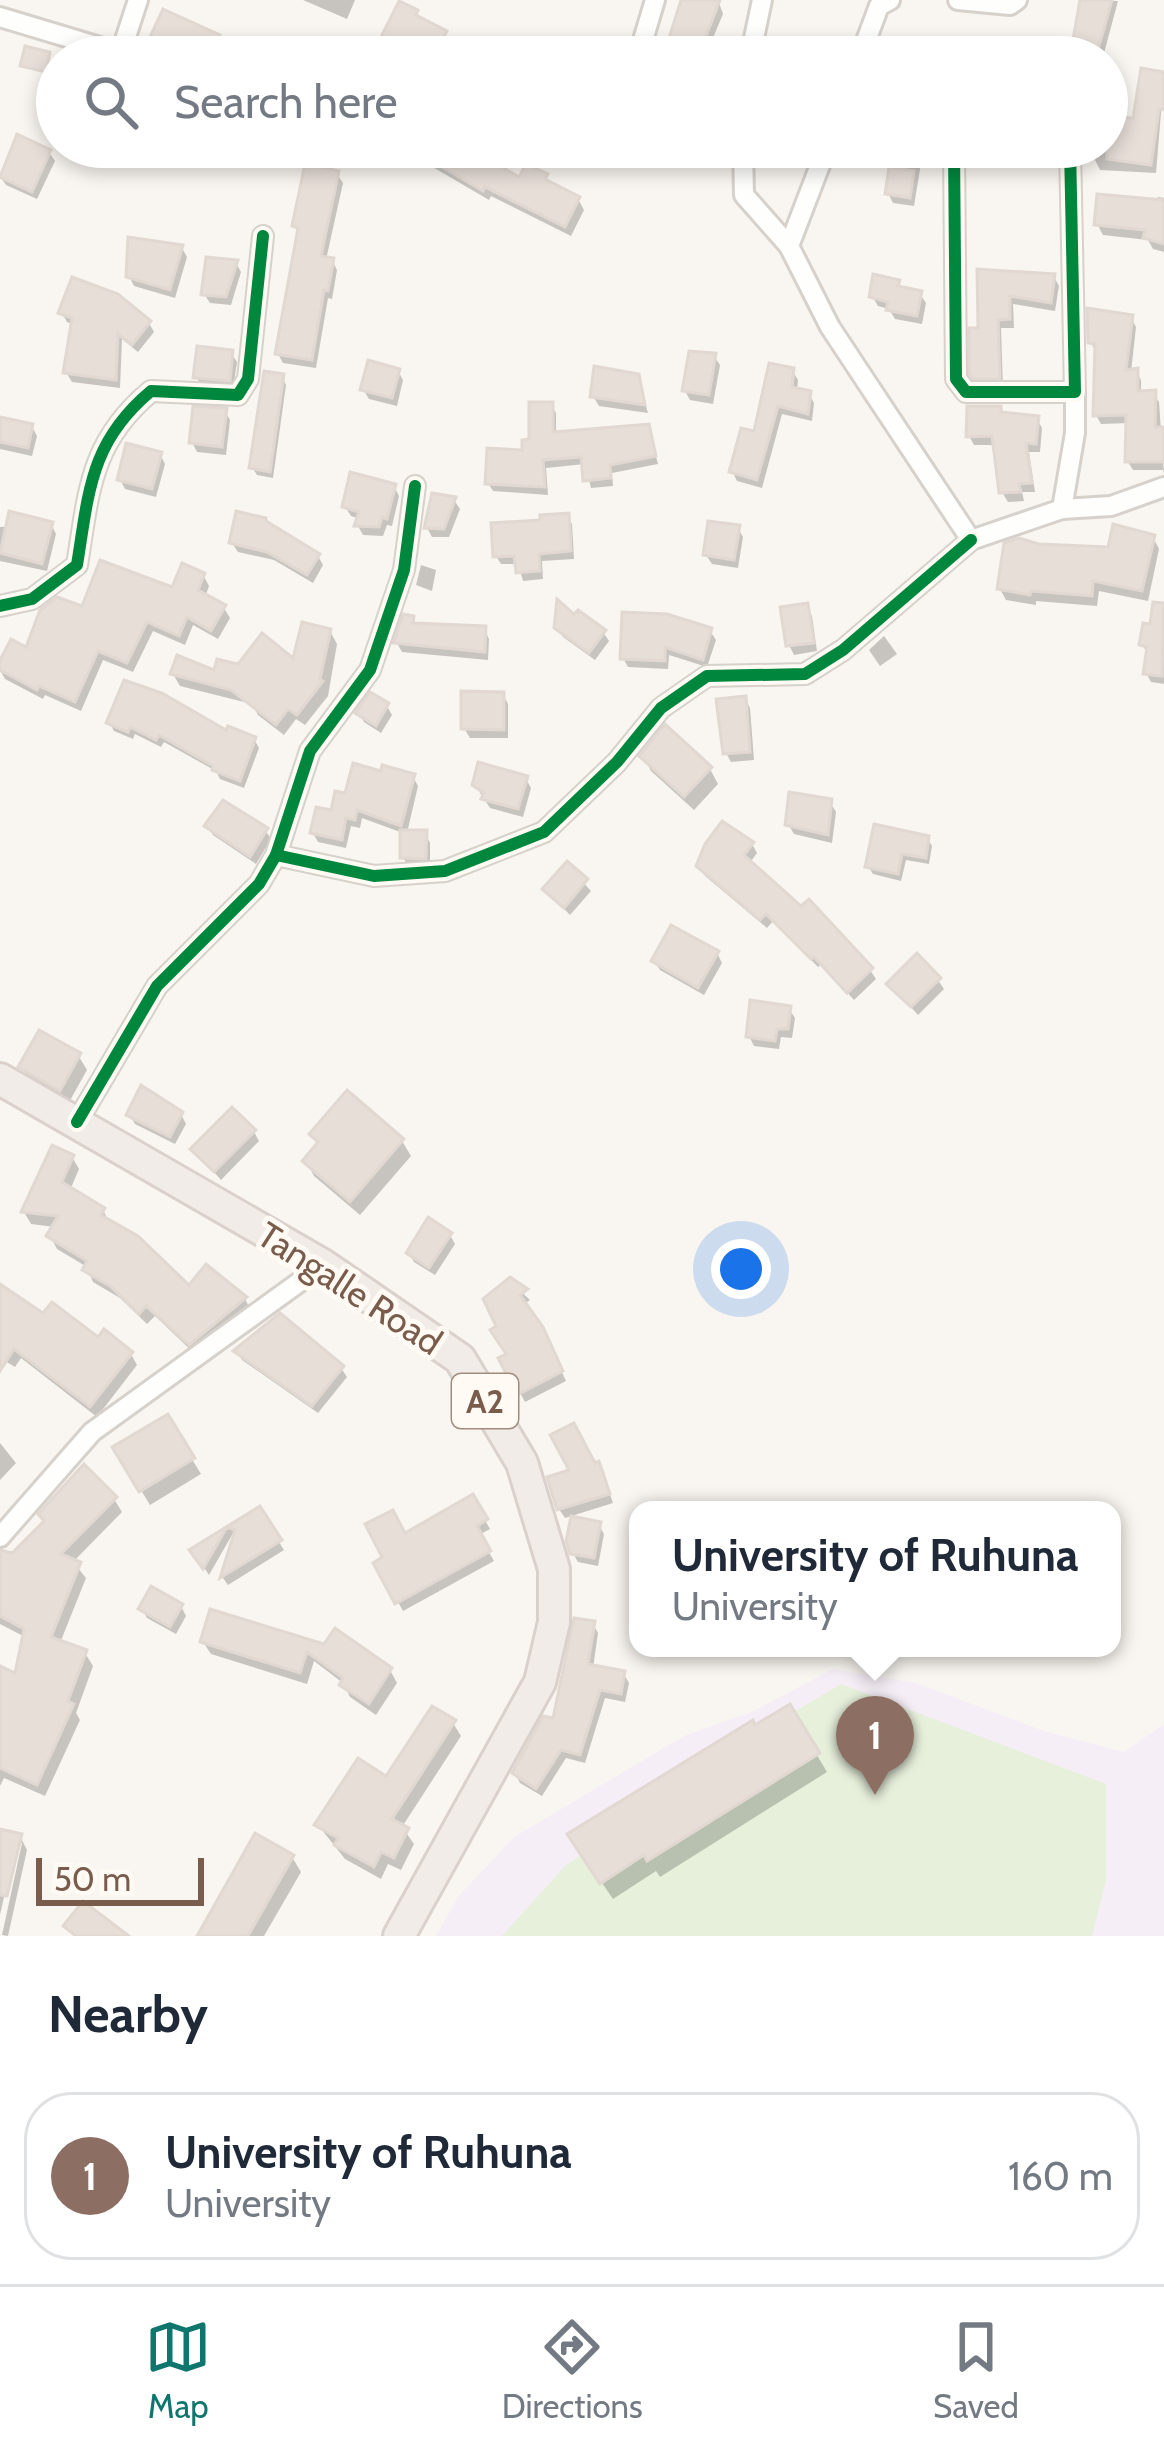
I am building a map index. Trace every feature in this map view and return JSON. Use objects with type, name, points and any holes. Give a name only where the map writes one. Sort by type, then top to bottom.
[{"type":"highway","name":"Tangalle Road","points":[[2,1085],[77,1122],[323,1265],[460,1359],[522,1463],[554,1569],[554,1622],[540,1682],[399,1936]]},
{"type":"street","points":[[131,36],[138,0]]},
{"type":"street","points":[[645,36],[656,0]]},
{"type":"street","points":[[754,36],[762,0]]},
{"type":"street","points":[[868,36],[879,6],[890,0]]},
{"type":"street","points":[[958,0],[1010,5],[1017,0]]},
{"type":"street","points":[[0,17],[65,36]]},
{"type":"street","points":[[743,168],[744,195],[789,246],[830,327],[970,540]]},
{"type":"street","points":[[789,246],[819,168]]},
{"type":"street","points":[[954,168],[956,379],[966,392],[1075,392]]},
{"type":"street","points":[[1062,509],[1075,433],[1070,168]]},
{"type":"street","points":[[0,606],[32,599],[77,565],[94,466],[126,412],[151,391],[238,394],[248,380],[263,236]]},
{"type":"street","points":[[77,1122],[157,986],[259,884],[276,855],[310,751],[370,670],[404,569],[415,486]]},
{"type":"street","points":[[276,855],[374,876],[446,871],[544,832],[616,762],[661,708],[706,676],[805,674],[842,650],[970,540],[1062,509],[1111,506],[1164,487]]},
{"type":"street","points":[[0,1537],[92,1432],[323,1265]]},
{"type":"shaded area","points":[[833,1669],[916,1683],[1044,1731],[1124,1752],[1164,1724],[1164,1936],[436,1936],[458,1897],[514,1837],[684,1736],[756,1710]]},
{"type":"green space","points":[[841,1684],[1106,1784],[1106,1880],[1092,1936],[502,1936],[565,1866],[716,1758]]},
{"type":"building","points":[[681,0],[720,0],[706,36],[670,36]]},
{"type":"building","points":[[1080,0],[1112,0],[1102,36],[1074,36]]},
{"type":"building","points":[[399,1],[447,31],[444,36],[382,36]]},
{"type":"building","points":[[163,9],[220,35],[220,36],[150,36]]},
{"type":"building","points":[[25,46],[36,49],[36,70],[20,66]]},
{"type":"building","points":[[1141,68],[1164,72],[1164,110],[1159,109],[1151,165],[1128,162],[1128,118],[1133,118]]},
{"type":"building","points":[[17,134],[36,143],[36,168],[43,168],[32,192],[0,177]]},
{"type":"building","points":[[304,168],[339,171],[321,256],[334,258],[312,360],[275,354],[298,228],[292,226]]},
{"type":"building","points":[[444,168],[504,168],[519,177],[524,168],[535,168],[548,174],[545,179],[580,197],[565,227],[485,187],[483,191]]},
{"type":"building","points":[[889,168],[914,171],[910,198],[885,194]]},
{"type":"building","points":[[1097,194],[1164,200],[1164,244],[1143,238],[1145,230],[1094,225]]},
{"type":"building","points":[[128,237],[183,245],[170,290],[126,277]]},
{"type":"building","points":[[206,257],[238,260],[226,297],[201,295]]},
{"type":"building","points":[[977,269],[1055,274],[1051,303],[1010,296],[1010,319],[998,320],[1000,379],[973,379],[969,374],[969,328],[978,328]]},
{"type":"building","points":[[873,274],[922,291],[917,316],[886,310],[888,302],[869,297]]},
{"type":"building","points":[[72,277],[118,294],[151,321],[132,345],[118,334],[116,380],[63,373],[72,318],[58,313]]},
{"type":"building","points":[[1087,308],[1133,315],[1126,370],[1138,368],[1138,391],[1156,390],[1155,427],[1164,427],[1164,462],[1125,462],[1126,415],[1093,416],[1095,344],[1088,343]]},
{"type":"building","points":[[197,346],[233,350],[230,381],[193,378]]},
{"type":"building","points":[[689,351],[716,353],[709,395],[682,391]]},
{"type":"building","points":[[368,360],[400,369],[392,398],[360,390]]},
{"type":"building","points":[[769,363],[794,368],[792,387],[811,391],[808,414],[778,406],[757,480],[729,472],[741,428],[754,431]]},
{"type":"building","points":[[594,366],[639,374],[645,405],[590,397]]},
{"type":"building","points":[[264,371],[284,374],[270,472],[249,468]]},
{"type":"building","points":[[529,402],[553,402],[553,432],[649,424],[656,456],[610,465],[611,478],[583,481],[581,457],[543,460],[545,487],[485,484],[487,448],[522,450],[522,440],[529,439]]},
{"type":"building","points":[[193,406],[227,408],[222,447],[189,443]]},
{"type":"building","points":[[967,406],[1001,406],[1001,412],[1039,416],[1036,444],[1026,443],[1032,483],[1019,484],[1021,492],[999,493],[992,436],[966,437]]},
{"type":"building","points":[[0,417],[33,424],[28,448],[0,442]]},
{"type":"building","points":[[126,443],[162,452],[152,489],[117,480]]},
{"type":"building","points":[[350,472],[396,484],[387,519],[382,517],[379,527],[354,526],[359,512],[342,507]]},
{"type":"building","points":[[432,493],[456,497],[444,529],[424,528]]},
{"type":"building","points":[[9,511],[53,522],[42,564],[0,553]]},
{"type":"building","points":[[236,511],[266,518],[320,554],[307,575],[267,552],[229,543]]},
{"type":"building","points":[[569,513],[571,551],[539,554],[540,571],[516,573],[514,556],[493,557],[491,523]]},
{"type":"building","points":[[708,521],[740,525],[734,560],[703,555]]},
{"type":"building","points":[[1113,524],[1155,535],[1142,591],[1093,581],[1092,596],[997,589],[1004,543],[1019,538],[1039,544],[1108,547]]},
{"type":"building","points":[[100,560],[172,587],[182,563],[205,573],[198,590],[226,605],[211,631],[187,617],[179,636],[147,622],[127,663],[98,651],[75,702],[39,686],[37,690],[0,670],[11,639],[26,647],[40,610],[57,597],[82,606]]},
{"type":"building","points":[[557,599],[606,630],[589,653],[554,628]]},
{"type":"building","points":[[1153,602],[1164,603],[1162,676],[1143,674],[1147,647],[1139,645],[1143,623],[1150,624]]},
{"type":"building","points":[[808,603],[814,643],[786,646],[780,607]]},
{"type":"building","points":[[622,612],[667,614],[712,628],[703,660],[665,647],[665,661],[620,659]]},
{"type":"building","points":[[403,614],[414,616],[413,623],[486,626],[485,652],[393,643]]},
{"type":"building","points":[[302,622],[331,629],[323,681],[297,715],[288,709],[276,725],[231,690],[170,674],[177,655],[214,670],[217,659],[238,664],[262,633],[293,658]]},
{"type":"building","points":[[124,680],[162,693],[226,730],[228,726],[256,737],[240,781],[212,770],[213,766],[159,735],[156,740],[130,727],[128,732],[106,723]]},
{"type":"building","points":[[461,691],[504,692],[504,730],[461,729]]},
{"type":"building","points":[[370,692],[389,703],[376,726],[355,713]]},
{"type":"building","points":[[746,696],[750,752],[723,754],[716,699]]},
{"type":"building","points":[[665,724],[712,767],[684,797],[639,756]]},
{"type":"building","points":[[478,762],[528,776],[518,809],[481,799],[484,793],[472,785]]},
{"type":"building","points":[[353,763],[415,774],[401,826],[357,810],[355,820],[346,818],[342,840],[310,833],[316,807],[331,810],[335,791],[345,793]]},
{"type":"building","points":[[789,792],[832,799],[828,835],[785,825]]},
{"type":"building","points":[[223,800],[268,828],[250,857],[204,826]]},
{"type":"building","points":[[722,821],[754,842],[744,855],[801,906],[809,899],[873,968],[847,993],[766,914],[760,920],[696,866]]},
{"type":"building","points":[[874,824],[929,836],[926,858],[902,854],[898,874],[865,867]]},
{"type":"building","points":[[400,830],[427,830],[426,859],[400,858]]},
{"type":"building","points":[[567,861],[588,879],[564,908],[542,889]]},
{"type":"building","points":[[671,925],[719,951],[698,988],[651,961]]},
{"type":"building","points":[[917,953],[941,978],[911,1007],[886,984]]},
{"type":"building","points":[[750,1000],[791,1006],[788,1029],[777,1029],[775,1041],[746,1037]]},
{"type":"building","points":[[39,1030],[81,1053],[60,1091],[18,1067]]},
{"type":"building","points":[[141,1085],[183,1112],[170,1137],[126,1115]]},
{"type":"building","points":[[347,1090],[404,1139],[350,1202],[302,1161],[318,1142],[309,1134]]},
{"type":"building","points":[[232,1107],[256,1130],[214,1172],[190,1149]]},
{"type":"building","points":[[52,1145],[74,1155],[62,1182],[105,1208],[101,1215],[138,1236],[189,1285],[206,1264],[247,1297],[189,1345],[146,1306],[139,1314],[110,1286],[82,1270],[87,1261],[46,1236],[58,1216],[21,1212]]},
{"type":"building","points":[[428,1217],[452,1233],[429,1268],[406,1253]]},
{"type":"building","points":[[510,1277],[528,1289],[520,1295],[543,1327],[563,1371],[517,1395],[498,1358],[506,1354],[490,1330],[496,1326],[483,1299]]},
{"type":"building","points":[[0,1284],[43,1313],[52,1302],[98,1337],[104,1329],[133,1352],[90,1407],[14,1349],[0,1371]]},
{"type":"building","points":[[280,1313],[344,1366],[312,1406],[233,1351]]},
{"type":"building","points":[[168,1414],[195,1458],[139,1492],[112,1447]]},
{"type":"building","points":[[574,1423],[595,1463],[599,1461],[610,1494],[557,1510],[547,1477],[569,1470],[550,1435]]},
{"type":"building","points":[[84,1464],[117,1497],[61,1554],[81,1562],[51,1637],[87,1650],[68,1701],[74,1704],[37,1785],[0,1768],[0,1666],[15,1673],[24,1629],[0,1616],[0,1550],[12,1553],[44,1521],[38,1514]]},
{"type":"building","points":[[473,1494],[488,1519],[477,1526],[491,1551],[395,1604],[373,1563],[382,1557],[365,1524],[393,1510],[405,1533]]},
{"type":"building","points":[[260,1506],[282,1540],[220,1578],[235,1530],[227,1527],[203,1569],[189,1550]]},
{"type":"building","points":[[571,1516],[601,1522],[594,1558],[570,1554],[566,1541]]},
{"type":"building","points":[[151,1586],[183,1604],[170,1627],[138,1609]]},
{"type":"building","points":[[210,1609],[324,1644],[335,1628],[392,1668],[369,1704],[339,1685],[343,1678],[307,1652],[300,1673],[200,1642]]},
{"type":"building","points":[[574,1618],[595,1621],[588,1664],[625,1671],[621,1694],[600,1690],[580,1755],[561,1750],[536,1789],[512,1773],[543,1716],[553,1718]]},
{"type":"building","points":[[790,1704],[820,1753],[647,1861],[644,1855],[600,1884],[567,1834],[753,1720],[755,1725]]},
{"type":"building","points":[[432,1706],[456,1720],[392,1819],[409,1828],[394,1858],[381,1852],[374,1867],[334,1845],[338,1838],[314,1825],[358,1758],[386,1776]]},
{"type":"building","points":[[0,1829],[22,1834],[7,1896],[0,1895]]},
{"type":"building","points":[[255,1833],[294,1855],[248,1936],[197,1936]]},
{"type":"building","points":[[83,1901],[129,1936],[76,1936],[63,1926]]},
{"type":"cycle path","points":[[954,168],[956,379],[966,392],[1075,392],[1070,168]]},
{"type":"cycle path","points":[[0,606],[32,599],[77,565],[90,491],[104,449],[115,429],[151,391],[238,395],[248,379],[263,236]]},
{"type":"cycle path","points":[[77,1122],[157,986],[259,884],[276,855],[310,751],[370,670],[404,570],[415,486]]},
{"type":"cycle path","points":[[276,855],[374,876],[445,871],[544,832],[617,762],[661,708],[707,676],[805,674],[843,650],[971,540]]},
{"type":"place","name":"University of Ruhuna","points":[[875,1795]]}]
